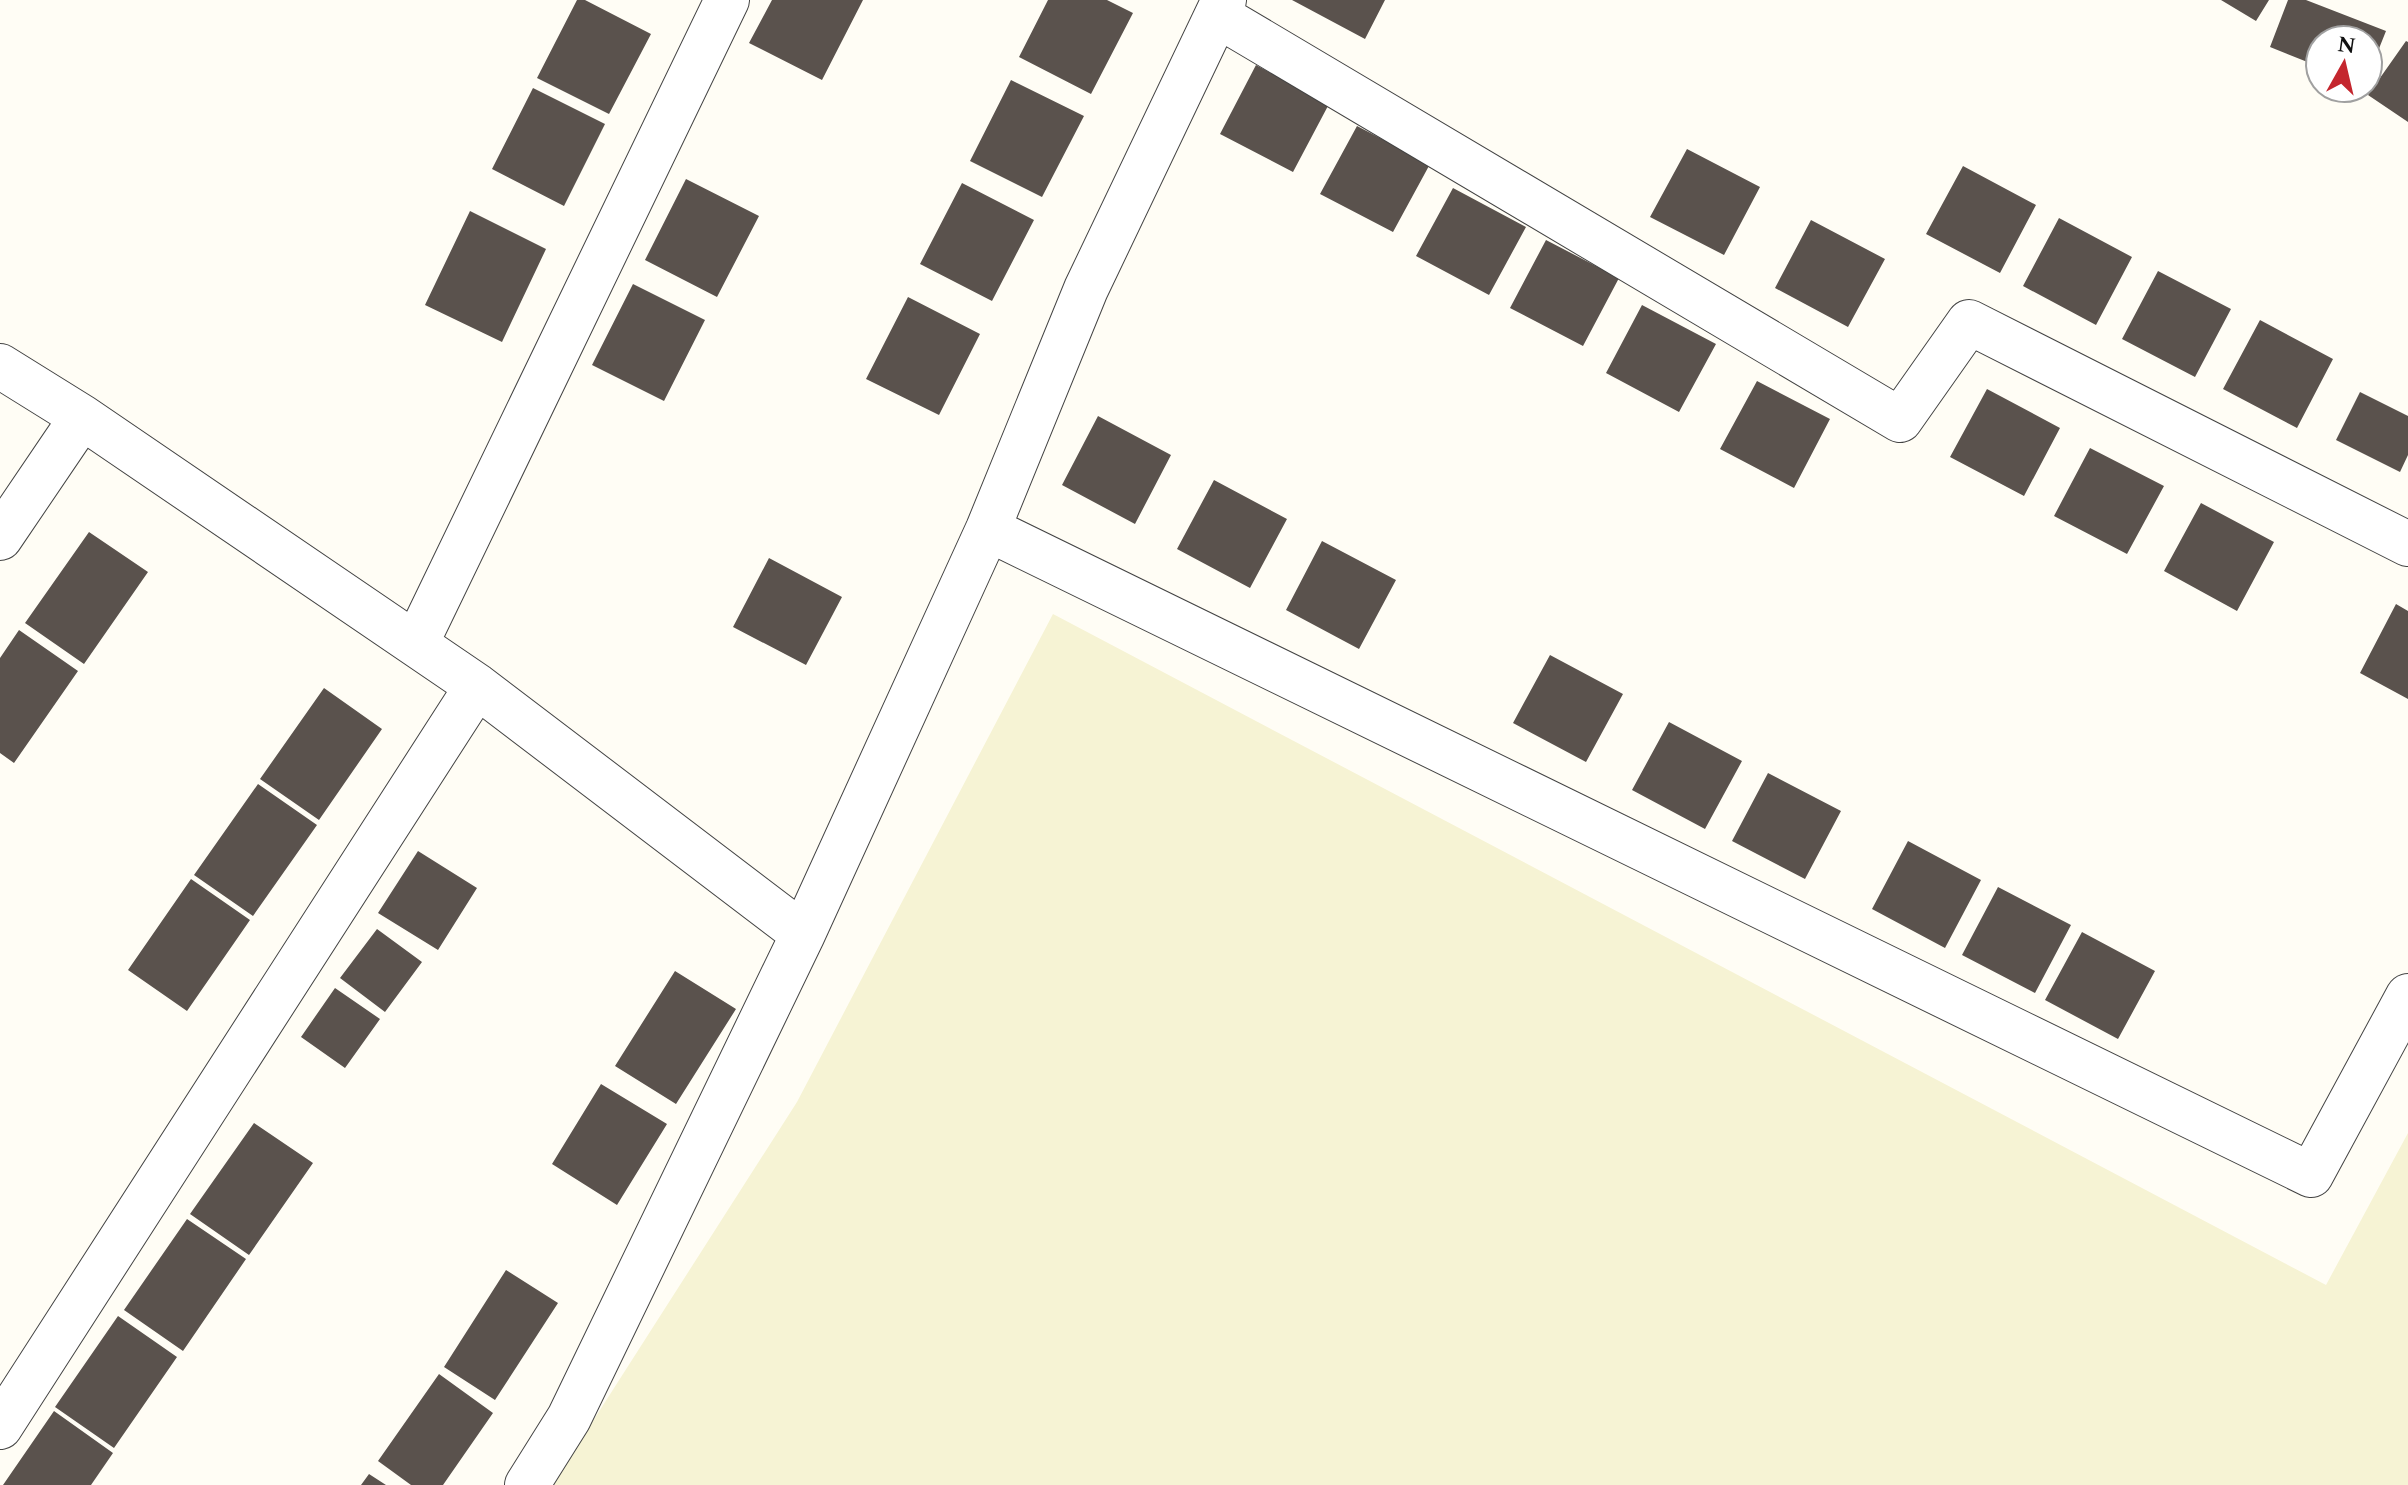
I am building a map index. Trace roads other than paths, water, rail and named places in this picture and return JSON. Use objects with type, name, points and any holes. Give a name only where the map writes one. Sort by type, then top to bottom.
[{"type":"street","points":[[416,644],[727,0]]},
{"type":"street","points":[[527,1485],[569,1418],[803,934],[988,529],[1086,289],[1220,7],[1900,420],[1969,322],[2408,544]]},
{"type":"street","points":[[0,366],[82,417],[477,686],[803,934]]},
{"type":"street","points":[[0,538],[82,417]]},
{"type":"street","points":[[988,529],[2311,1175],[2408,996]]},
{"type":"street","points":[[0,1427],[477,686]]}]
